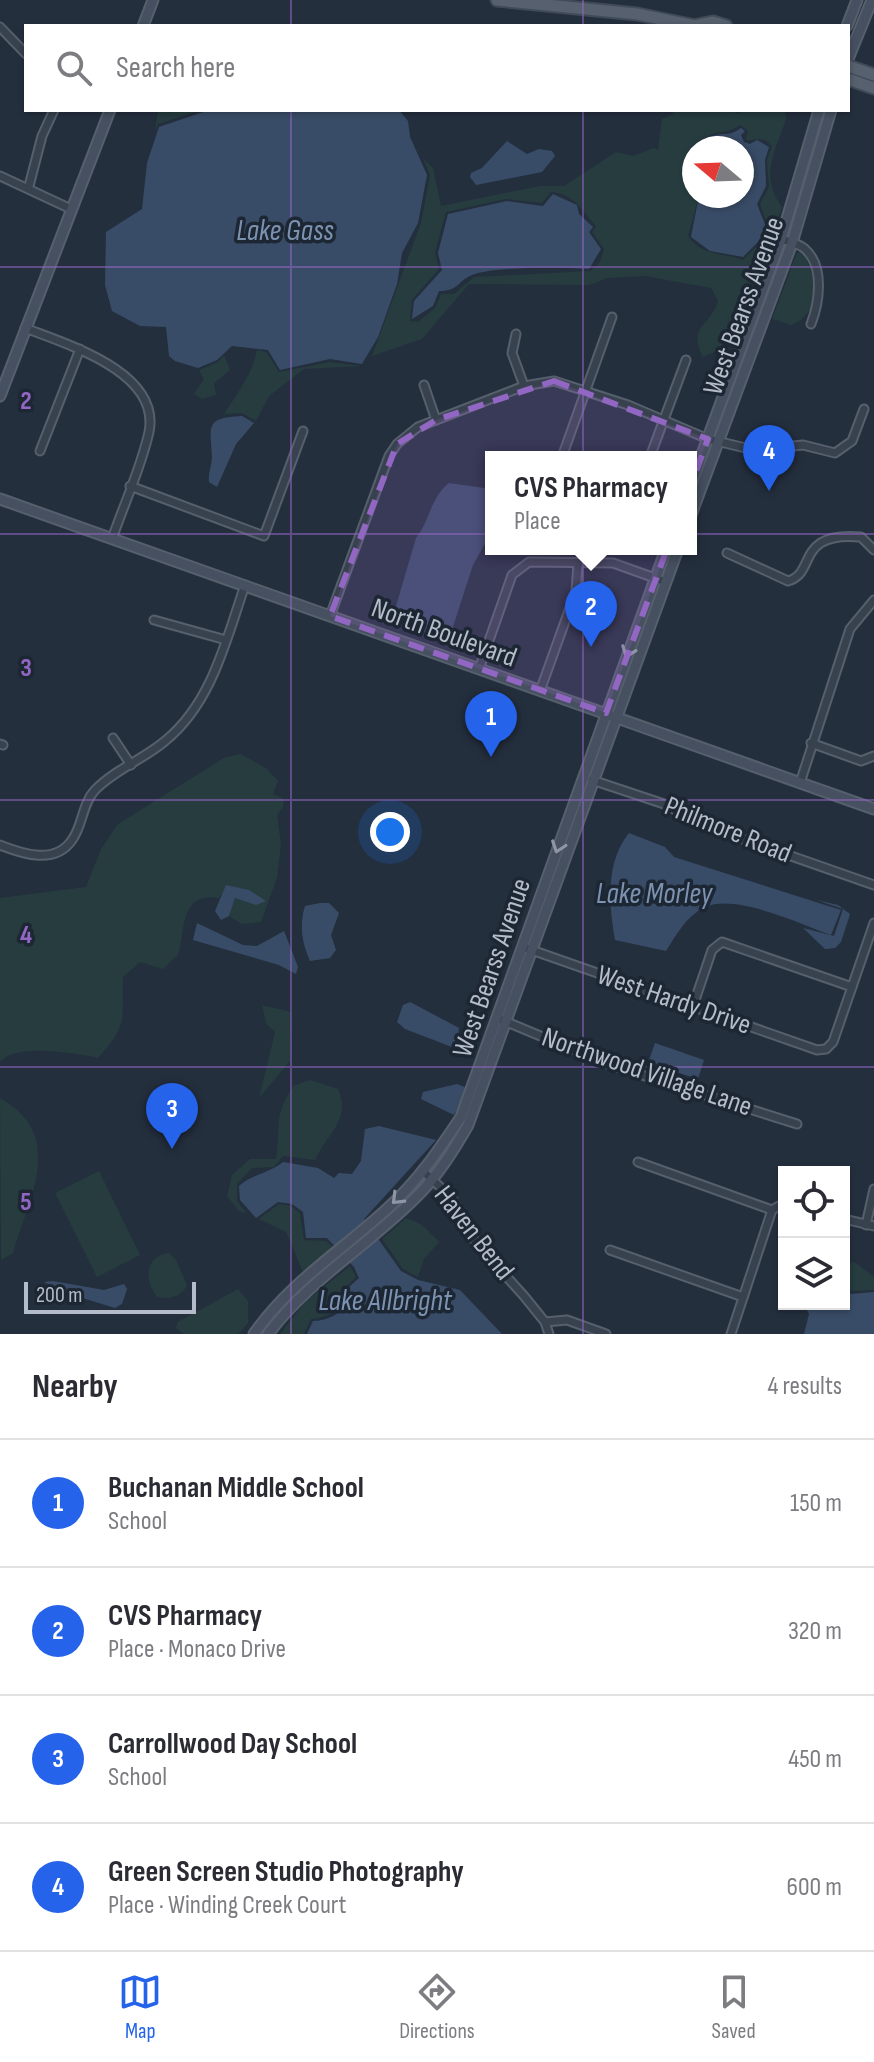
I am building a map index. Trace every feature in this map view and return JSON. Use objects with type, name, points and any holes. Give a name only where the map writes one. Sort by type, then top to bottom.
[{"type":"main road","points":[[144,24],[153,0]]},
{"type":"main road","points":[[497,0],[637,14],[684,24]]},
{"type":"main road","points":[[848,24],[857,0]]},
{"type":"main road","points":[[850,54],[872,0]]},
{"type":"main road","points":[[850,67],[874,75]]},
{"type":"main road","points":[[850,80],[874,88]]},
{"type":"main road","points":[[0,396],[109,112]]},
{"type":"main road","name":"West Bearss Avenue","points":[[697,495],[781,239],[818,112]]},
{"type":"main road","name":"West Bearss Avenue","points":[[697,473],[714,440],[792,243],[830,112]]},
{"type":"main road","name":"North Boulevard","points":[[0,499],[874,809]]},
{"type":"main road","name":"West Bearss Avenue","points":[[254,1334],[282,1299],[339,1256],[376,1234],[432,1180],[468,1125],[664,555]]},
{"type":"main road","name":"West Bearss Avenue","points":[[611,715],[676,555]]},
{"type":"main road","name":"West Bearss Avenue","points":[[268,1334],[369,1224],[424,1172],[461,1117],[482,1077]]},
{"type":"street","points":[[0,27],[24,52]]},
{"type":"street","points":[[29,186],[42,136],[53,112]]},
{"type":"street","points":[[0,176],[29,186],[71,209]]},
{"type":"street","points":[[781,239],[805,248],[819,282],[817,310],[811,324]]},
{"type":"street","points":[[564,451],[612,317]]},
{"type":"street","points":[[25,328],[80,349],[120,371],[147,407],[149,432],[112,539]]},
{"type":"street","points":[[516,334],[512,353],[524,386]]},
{"type":"street","points":[[40,451],[80,349]]},
{"type":"street","points":[[652,451],[686,360]]},
{"type":"street","points":[[330,616],[389,456],[407,434],[436,420],[524,386],[554,381],[586,390],[714,440],[754,450],[803,445],[835,453],[852,441],[864,409]]},
{"type":"street","points":[[424,385],[436,420]]},
{"type":"street","points":[[130,486],[264,536],[303,431]]},
{"type":"street","points":[[727,553],[788,581],[801,574],[811,549],[819,542],[861,537],[874,550]]},
{"type":"street","points":[[479,669],[516,569],[529,562],[613,563],[666,582]]},
{"type":"street","points":[[540,691],[576,591],[578,563]]},
{"type":"street","points":[[0,845],[29,856],[55,854],[72,840],[93,793],[167,740],[192,714],[210,684],[245,585]]},
{"type":"street","points":[[800,783],[850,629],[874,600]]},
{"type":"street","points":[[154,620],[226,640]]},
{"type":"street","points":[[113,738],[131,765]]},
{"type":"street","points":[[811,743],[861,761],[874,756]]},
{"type":"street","name":"Philmore Road","points":[[588,778],[664,804],[714,829],[874,885]]},
{"type":"street","points":[[693,1006],[712,950],[722,942],[852,987],[874,923]]},
{"type":"street","name":"West Hardy Drive","points":[[528,948],[817,1050],[826,1049],[833,1042],[852,987]]},
{"type":"street","name":"Northwood Village Lane","points":[[502,1020],[610,1065],[797,1124]]},
{"type":"street","points":[[638,1162],[772,1210]]},
{"type":"street","name":"Haven Bend","points":[[424,1172],[452,1198],[476,1243],[545,1322],[549,1334]]},
{"type":"street","points":[[850,1220],[870,1225],[874,1189]]},
{"type":"street","points":[[731,1334],[772,1210],[778,1206]]},
{"type":"street","points":[[610,1250],[743,1297]]},
{"type":"street","points":[[282,1299],[291,1306]]},
{"type":"street","points":[[545,1322],[567,1320],[606,1334]]},
{"type":"highlighted area","points":[[554,381],[708,439],[606,713],[330,616],[397,444],[436,420]]},
{"type":"green space","points":[[158,112],[194,112],[158,124],[155,131]]},
{"type":"green space","points":[[673,112],[785,112],[786,119],[770,174],[771,185],[782,207],[736,342],[703,357],[697,339],[718,301],[711,288],[645,276],[608,278],[589,285],[469,284],[422,339],[372,356],[421,223],[430,175],[423,158],[433,168],[441,206],[540,186],[564,186],[616,152],[633,156],[654,148],[658,150],[662,119]],"holes":[[[551,192],[566,196],[596,226],[592,232],[604,249],[600,262],[591,271],[474,277],[454,294],[441,294],[435,308],[418,322],[410,321],[412,300],[439,269],[435,252],[446,212],[506,199],[542,203]]]},
{"type":"green space","points":[[797,253],[804,253],[815,282],[814,306],[801,320],[791,325],[772,319]]},
{"type":"green space","points":[[257,350],[266,352],[279,372],[330,362],[361,366],[304,369],[269,396],[256,421],[242,413],[224,414],[248,375]]},
{"type":"green space","points":[[224,355],[230,370],[214,383],[216,395],[202,399],[194,394],[204,379],[199,370],[218,362]]},
{"type":"green space","points":[[240,754],[266,768],[278,781],[273,794],[284,799],[277,815],[281,844],[277,878],[261,922],[242,924],[229,916],[235,898],[250,903],[253,893],[244,889],[230,889],[219,898],[197,901],[186,915],[178,955],[163,969],[140,962],[123,977],[122,1020],[115,1036],[98,1058],[32,1051],[8,1056],[0,1062],[0,898],[86,887],[101,849],[118,824],[224,758]]},
{"type":"green space","points":[[262,1005],[291,1012],[290,1061],[259,1098],[275,1032],[266,1023]]},
{"type":"green space","points":[[310,1080],[338,1089],[342,1109],[336,1126],[315,1160],[283,1156],[274,1167],[252,1168],[237,1184],[237,1201],[247,1214],[239,1211],[227,1196],[232,1175],[250,1159],[276,1159],[282,1107],[293,1086]]},
{"type":"green space","points":[[0,1098],[20,1113],[33,1130],[38,1149],[34,1189],[13,1253],[1,1260]]},
{"type":"green space","points":[[99,1171],[140,1255],[97,1277],[55,1193]]},
{"type":"green space","points":[[279,1204],[291,1206],[300,1213],[304,1240],[326,1241],[333,1247],[303,1272],[286,1232],[259,1219]]},
{"type":"green space","points":[[406,1218],[421,1224],[439,1242],[424,1259],[418,1277],[403,1269],[382,1239]]},
{"type":"green space","points":[[169,1253],[176,1260],[187,1285],[174,1297],[157,1297],[150,1284],[149,1270],[155,1259]]},
{"type":"green space","points":[[850,1262],[874,1277],[874,1290],[852,1291]]},
{"type":"green space","points":[[350,1266],[356,1277],[347,1286],[345,1300],[337,1310],[311,1319],[304,1334],[280,1334],[306,1301]]},
{"type":"green space","points":[[238,1289],[248,1301],[248,1323],[238,1334],[184,1334],[176,1328],[178,1322]]},
{"type":"water","name":"Lake Gass","points":[[203,112],[401,112],[408,121],[410,137],[427,175],[418,223],[402,253],[397,284],[378,337],[362,364],[330,359],[280,370],[268,350],[232,346],[217,360],[198,368],[169,356],[166,327],[140,326],[112,311],[105,285],[106,232],[142,209],[147,163],[159,127]]},
{"type":"water","points":[[741,128],[745,131],[741,136],[714,136],[716,135]]},
{"type":"water","points":[[757,140],[769,147],[765,160],[766,186],[757,204],[768,232],[743,257],[710,251],[691,237],[697,208],[754,208],[754,142]]},
{"type":"water","points":[[507,141],[527,154],[539,149],[552,151],[555,156],[542,172],[476,185],[470,177],[471,173],[482,168]]},
{"type":"water","points":[[553,194],[577,205],[579,214],[593,227],[589,232],[601,249],[589,269],[512,269],[472,275],[454,288],[439,291],[433,306],[412,319],[414,301],[442,270],[438,253],[448,214],[507,201],[543,206]]},
{"type":"water","points":[[242,416],[254,423],[236,444],[217,487],[209,482],[212,426],[221,419]]},
{"type":"water","points":[[449,483],[485,488],[485,544],[473,565],[449,639],[391,623],[416,538]]},
{"type":"water","name":"Lake Morley","points":[[629,833],[665,847],[674,857],[841,910],[831,935],[767,911],[716,904],[691,916],[666,951],[615,940],[610,899],[612,871],[621,845]]},
{"type":"water","points":[[226,885],[249,890],[266,901],[256,905],[235,898],[229,916],[221,920],[215,911]]},
{"type":"water","points":[[816,900],[838,905],[850,914],[841,942],[835,948],[825,949],[803,928],[834,936],[843,909]]},
{"type":"water","points":[[329,903],[339,913],[331,935],[336,950],[330,958],[310,961],[302,934],[303,913],[305,906]]},
{"type":"water","points":[[197,923],[243,945],[257,946],[284,931],[298,967],[296,974],[279,965],[193,940]]},
{"type":"water","points":[[410,1002],[459,1028],[457,1043],[452,1047],[405,1029],[397,1022],[403,1005]]},
{"type":"water","points":[[655,1043],[704,1060],[698,1079],[648,1063]]},
{"type":"water","points":[[457,1084],[467,1088],[454,1115],[421,1099],[423,1092]]},
{"type":"water","name":"Lake Allbright","points":[[379,1126],[436,1140],[364,1219],[401,1271],[418,1280],[460,1290],[502,1334],[307,1334],[313,1321],[334,1316],[344,1307],[348,1301],[349,1287],[359,1278],[354,1267],[327,1238],[306,1238],[303,1212],[292,1204],[278,1202],[256,1218],[240,1200],[239,1186],[283,1162],[318,1168],[334,1178],[339,1173],[352,1174],[361,1161],[365,1129]]},
{"type":"water","points":[[44,1282],[104,1290],[124,1284],[127,1289],[122,1304],[115,1308],[63,1292]]},
{"type":"water","points":[[874,1292],[874,1334],[804,1334],[809,1314],[807,1310],[850,1310],[850,1293]]},
{"type":"place","name":"Green Screen Studio Photography","points":[[769,491]]},
{"type":"place","name":"CVS Pharmacy","points":[[591,647]]},
{"type":"place","name":"Buchanan Middle School","points":[[491,757]]},
{"type":"place","name":"Carrollwood Day School","points":[[172,1149]]}]
